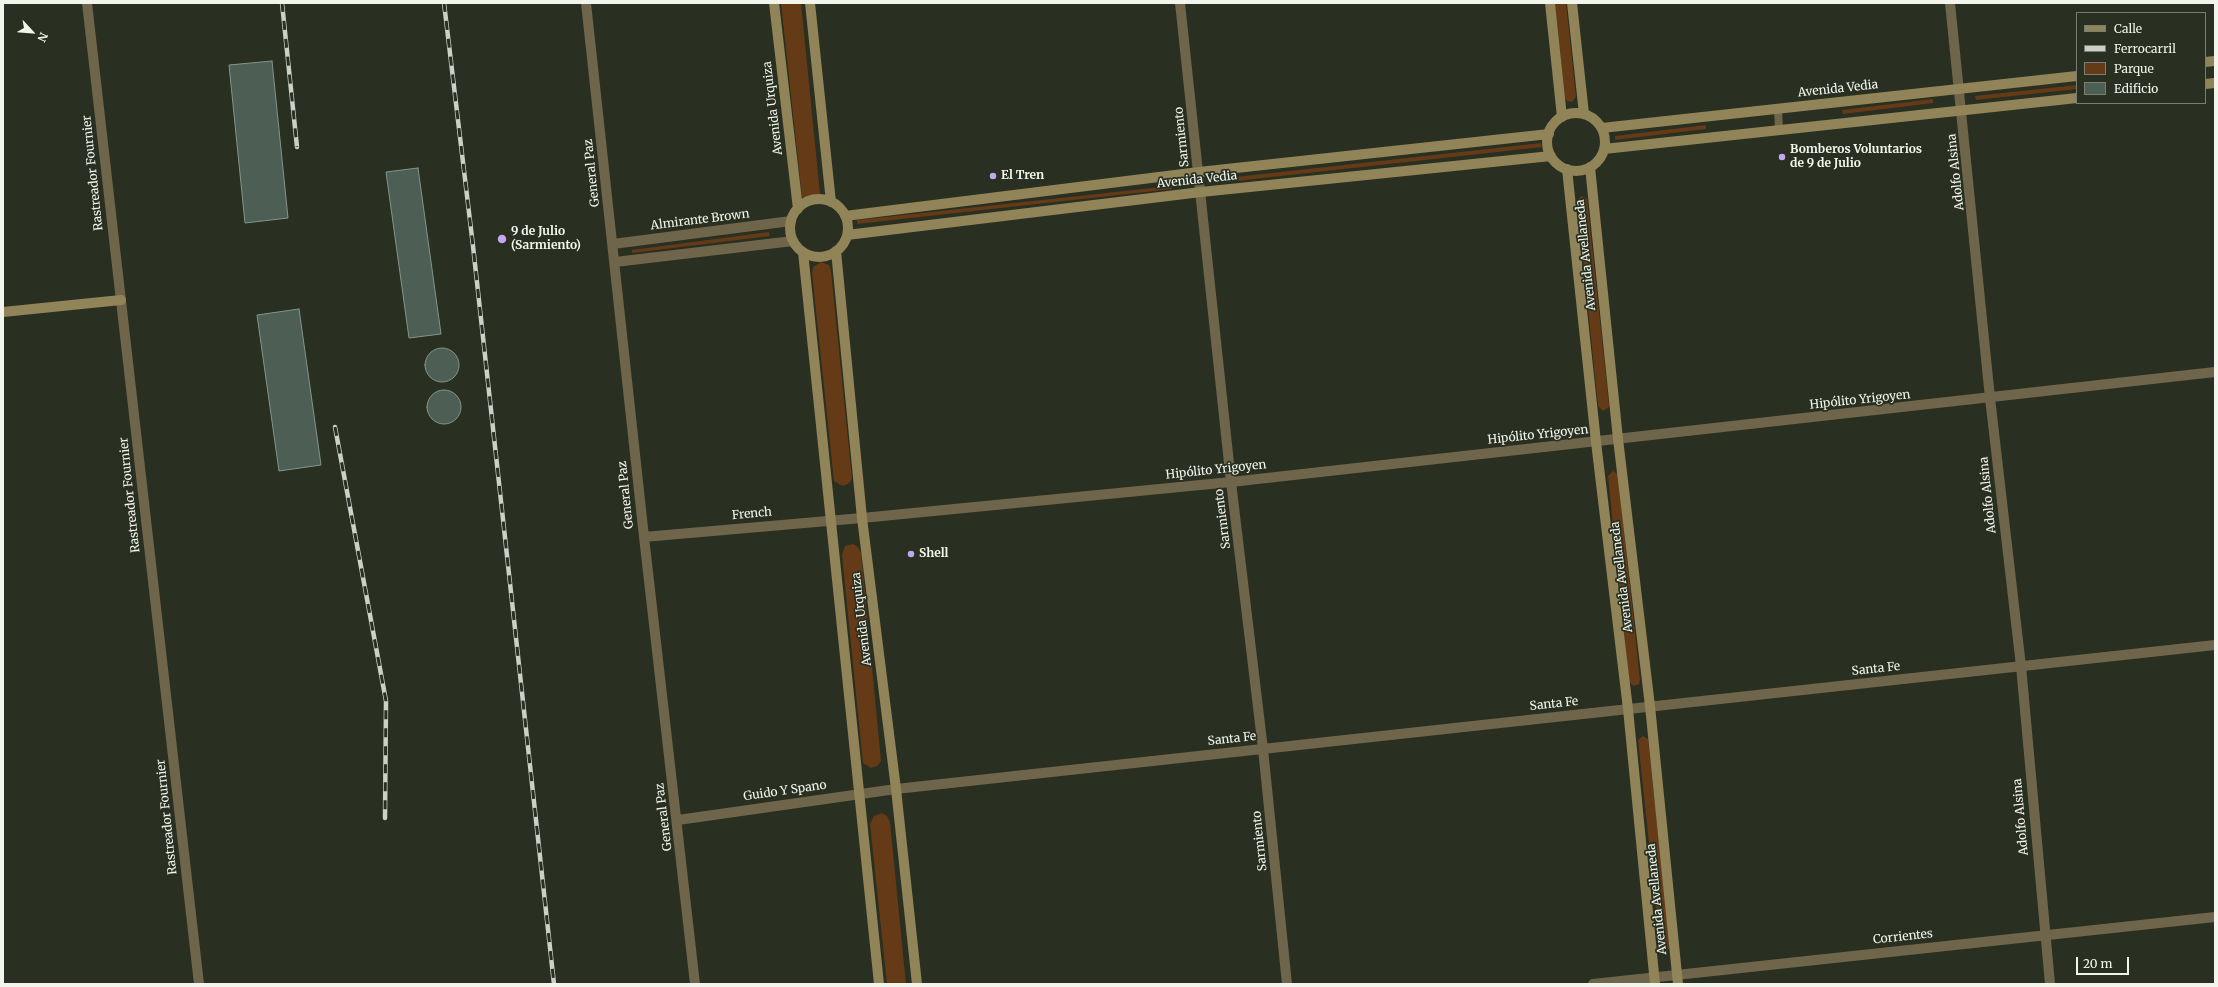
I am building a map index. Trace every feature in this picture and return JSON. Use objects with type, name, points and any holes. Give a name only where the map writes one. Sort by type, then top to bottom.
[{"type":"main road","name":"Avenida Urquiza","points":[[774,3],[798,209]]},
{"type":"main road","points":[[810,3],[831,202]]},
{"type":"main road","points":[[1550,3],[1562,117]]},
{"type":"main road","points":[[1572,3],[1584,114]]},
{"type":"main road","name":"Avenida Vedia","points":[[1602,128],[2076,76]]},
{"type":"main road","points":[[1604,149],[2076,98]]},
{"type":"main road","points":[[1577,113],[1584,114],[1597,122],[1602,128],[1605,142],[1604,149],[1599,160],[1590,168],[1582,170],[1567,169],[1558,164],[1551,156],[1548,141],[1549,134],[1556,121],[1562,117],[1577,113]]},
{"type":"main road","name":"Avenida Vedia","points":[[845,216],[1199,172],[1549,134]]},
{"type":"main road","name":"Avenida Vedia","points":[[847,235],[1201,192],[1551,156]]},
{"type":"main road","name":"Avenida Avellaneda","points":[[1590,168],[1618,439],[1650,706],[1678,979]]},
{"type":"main road","name":"Avenida Avellaneda","points":[[1567,169],[1596,442],[1628,709],[1655,981]]},
{"type":"main road","points":[[819,199],[831,202],[838,206],[848,223],[847,235],[844,242],[836,251],[820,257],[803,252],[793,241],[790,229],[791,221],[798,209],[810,201],[819,199]]},
{"type":"main road","name":"Avenida Urquiza","points":[[836,251],[862,518],[896,789],[917,984]]},
{"type":"main road","name":"Avenida Urquiza","points":[[803,252],[879,984]]},
{"type":"main road","points":[[3,312],[121,300]]},
{"type":"street","name":"Rastreador Fournier","points":[[87,3],[199,984]]},
{"type":"street","name":"General Paz","points":[[586,3],[644,537],[678,820],[695,984]]},
{"type":"street","name":"Sarmiento","points":[[1180,3],[1231,482],[1263,748],[1287,984]]},
{"type":"street","name":"Adolfo Alsina","points":[[1950,3],[1963,110],[1990,398],[2021,666],[2050,984]]},
{"type":"street","name":"Almirante Brown","points":[[613,244],[791,221]]},
{"type":"street","points":[[615,262],[793,241]]},
{"type":"street","name":"Hipólito Yrigoyen","points":[[862,518],[1231,482],[2215,372]]},
{"type":"street","name":"French","points":[[644,537],[862,518]]},
{"type":"street","name":"Santa Fe","points":[[896,789],[2215,645]]},
{"type":"street","name":"Guido Y Spano","points":[[678,820],[896,789]]},
{"type":"street","name":"Corrientes","points":[[1593,984],[1678,979],[2215,916]]},
{"type":"lane","points":[[1778,109],[1779,130]]},
{"type":"green space","points":[[781,3],[801,3],[820,194],[813,201],[807,201],[802,197]]},
{"type":"green space","points":[[1555,3],[1566,3],[1576,97],[1572,102],[1567,101],[1565,98]]},
{"type":"green space","points":[[2076,85],[2076,89],[1976,100],[1975,96]]},
{"type":"green space","points":[[1933,99],[1933,103],[1843,114],[1842,110]]},
{"type":"green space","points":[[1706,125],[1706,129],[1615,140],[1615,136]]},
{"type":"green space","points":[[1541,143],[1542,147],[1227,182],[1227,178]]},
{"type":"green space","points":[[1171,186],[1172,189],[857,224],[857,220]]},
{"type":"green space","points":[[1582,196],[1587,199],[1609,405],[1608,408],[1603,411],[1598,406],[1577,200]]},
{"type":"green space","points":[[769,232],[770,236],[632,253],[632,250]]},
{"type":"green space","points":[[821,262],[829,265],[831,271],[852,479],[848,484],[842,486],[834,481],[812,273],[813,267]]},
{"type":"green space","points":[[1613,471],[1618,474],[1640,680],[1639,684],[1634,686],[1629,682],[1608,476]]},
{"type":"green space","points":[[853,544],[858,547],[861,553],[881,761],[877,766],[871,768],[863,763],[842,555],[845,546]]},
{"type":"green space","points":[[1643,736],[1648,739],[1670,945],[1669,949],[1664,951],[1660,947],[1638,740]]},
{"type":"green space","points":[[882,813],[887,816],[890,822],[906,984],[887,984],[870,824],[874,816]]},
{"type":"building","points":[[272,61],[288,218],[245,223],[229,65]]},
{"type":"building","points":[[418,168],[441,334],[409,338],[386,172]]},
{"type":"building","points":[[299,309],[321,465],[279,471],[257,315]]},
{"type":"building","points":[[439,348],[445,348],[449,349],[456,355],[459,365],[458,372],[452,379],[445,382],[439,382],[435,381],[428,375],[425,368],[425,362],[426,358],[432,351]]},
{"type":"building","points":[[441,390],[447,390],[451,391],[458,397],[461,407],[460,414],[454,421],[447,424],[441,424],[437,423],[430,417],[427,410],[427,404],[428,400],[434,393]]},
{"type":"railway","points":[[282,3],[297,147]]},
{"type":"railway","points":[[444,3],[473,246],[554,984]]},
{"type":"railway","points":[[335,427],[386,701],[385,818]]},
{"type":"place","name":"Bomberos Voluntarios de 9 de Julio","points":[[1782,157]]},
{"type":"place","name":"El Tren","points":[[993,176]]},
{"type":"place","name":"9 de Julio (Sarmiento)","points":[[502,239]]},
{"type":"place","name":"Shell","points":[[911,554]]}]
